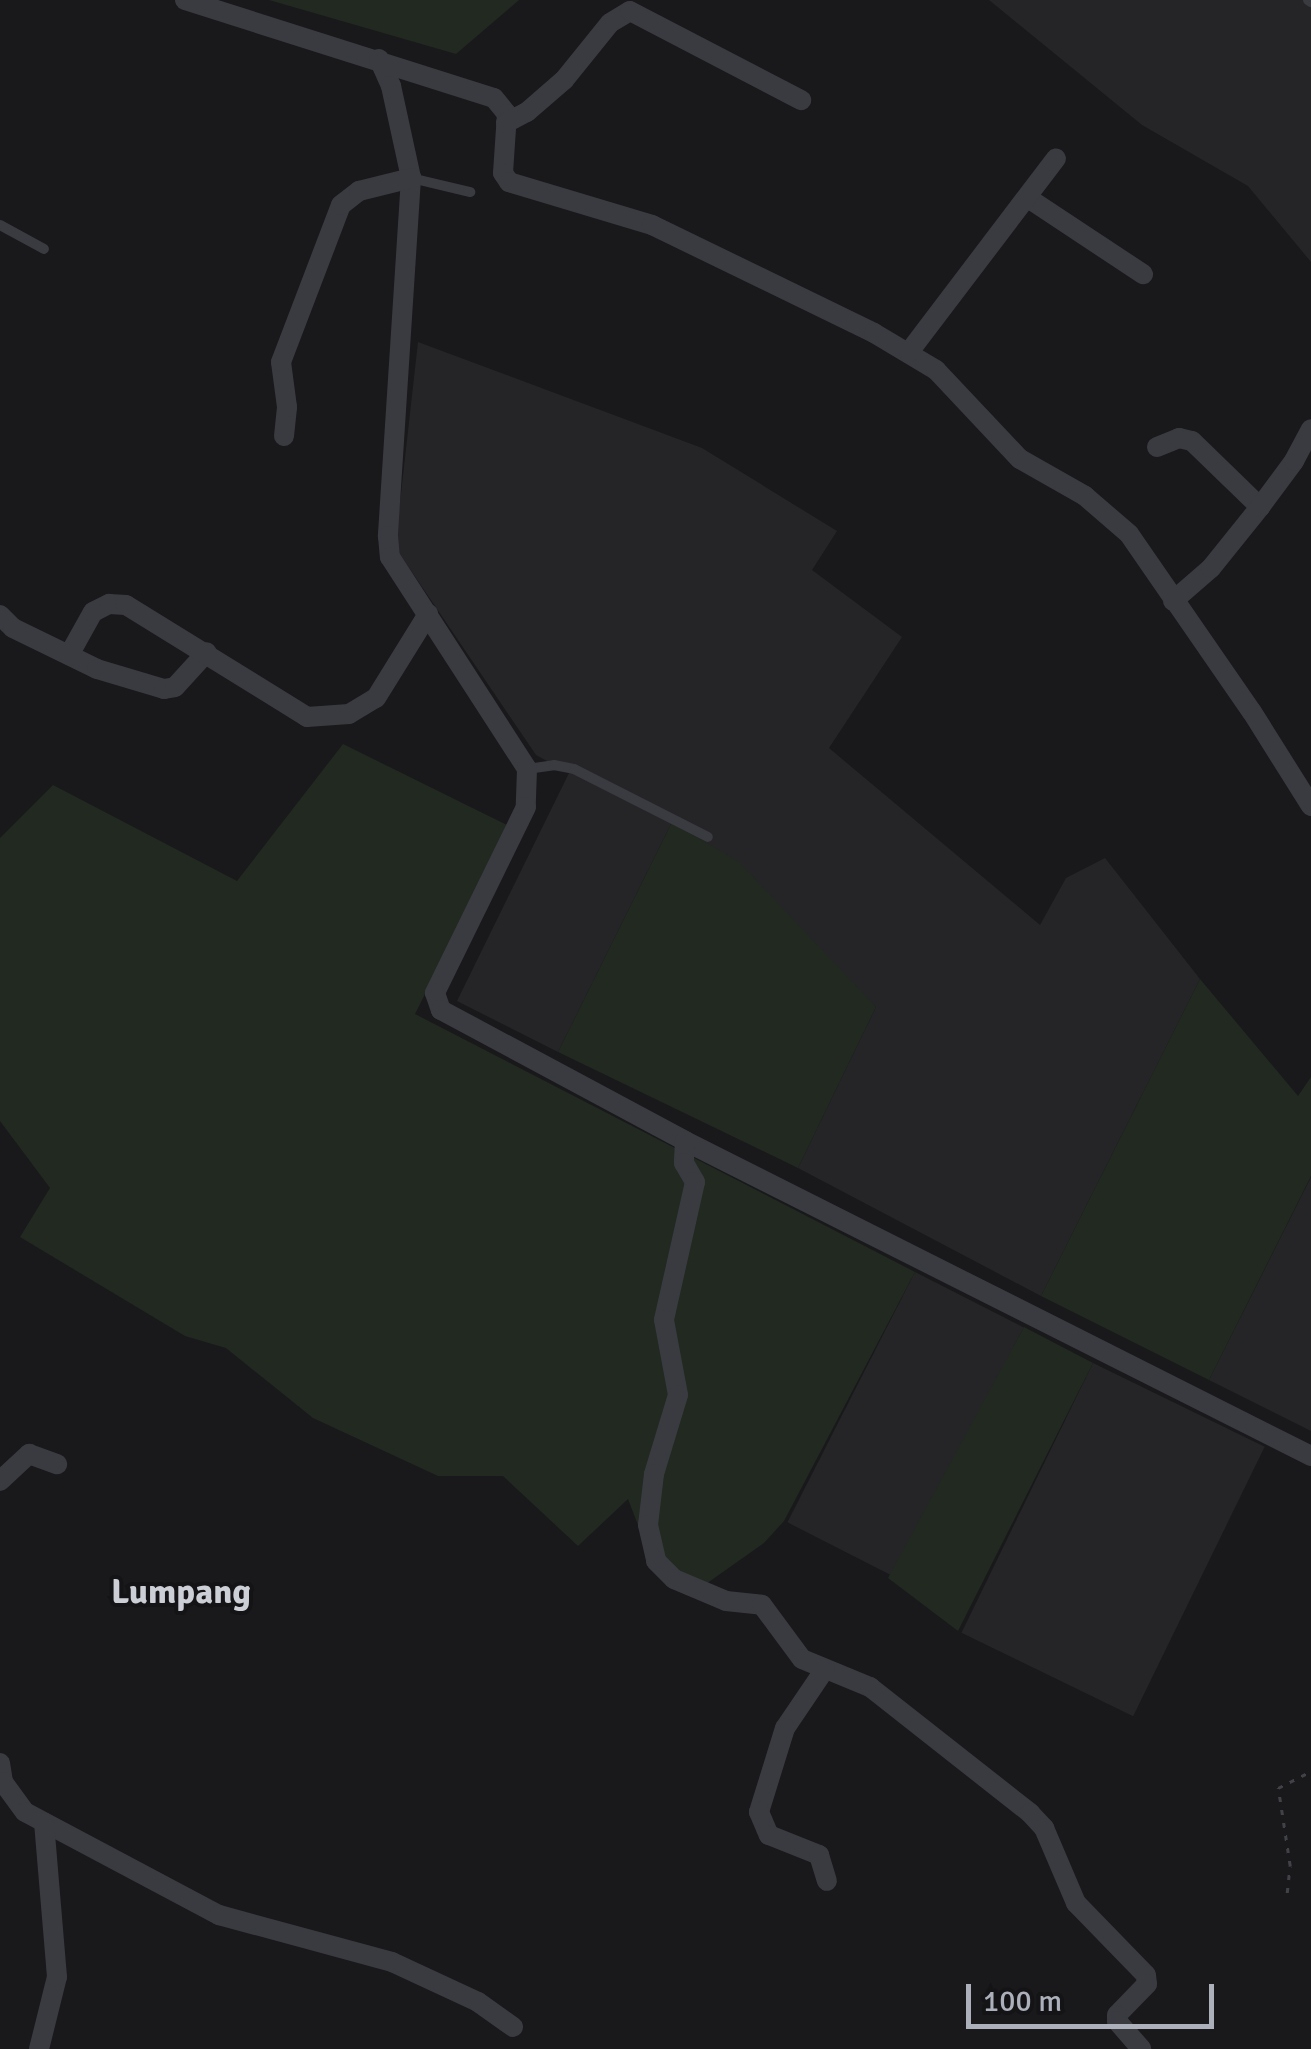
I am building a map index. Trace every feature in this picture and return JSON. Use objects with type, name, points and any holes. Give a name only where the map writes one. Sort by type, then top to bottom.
[{"type":"street","points":[[185,0],[494,98],[502,102],[506,123],[503,173],[508,182],[652,225],[909,352],[968,398],[1020,458],[1104,510],[1129,534],[1252,712],[1311,806]]},
{"type":"street","points":[[506,123],[528,112],[564,80],[610,24],[630,11],[801,100]]},
{"type":"street","points":[[379,60],[391,86],[410,178],[388,536],[390,557],[527,769],[526,807],[435,993],[441,1010],[685,1140],[1311,1456]]},
{"type":"street","points":[[909,352],[1056,158]]},
{"type":"street","points":[[284,436],[287,407],[281,362],[341,205],[358,191],[410,178]]},
{"type":"street","points":[[1028,198],[1143,274]]},
{"type":"street","points":[[1173,601],[1211,568],[1260,507],[1294,461],[1311,429]]},
{"type":"street","points":[[1157,446],[1179,438],[1192,442],[1260,507]]},
{"type":"street","points":[[70,655],[92,612],[109,604],[126,605],[308,716],[349,714],[376,698],[428,614]]},
{"type":"street","points":[[0,615],[13,628],[96,669],[164,689],[175,687],[207,652]]},
{"type":"street","points":[[685,1140],[684,1163],[695,1182],[664,1320],[678,1395],[654,1474],[648,1525],[656,1561],[674,1579],[726,1601],[762,1605],[802,1659],[870,1688],[1044,1828],[1076,1903],[1146,1976],[1147,1984],[1117,2021],[1140,2049]]},
{"type":"street","points":[[0,1481],[30,1454],[57,1464]]},
{"type":"street","points":[[824,1670],[785,1728],[759,1812],[769,1835],[819,1855],[828,1880]]},
{"type":"street","points":[[0,1763],[3,1782],[25,1812],[220,1914],[392,1962],[478,2002],[513,2027]]},
{"type":"street","points":[[39,2049],[58,1977],[44,1823]]},
{"type":"lane","points":[[410,178],[470,192]]},
{"type":"lane","points":[[0,224],[44,249]]},
{"type":"lane","points":[[527,769],[554,765],[574,770],[708,837]]},
{"type":"path","points":[[1286,1893],[1290,1866],[1278,1788],[1311,1771]]},
{"type":"shaded area","points":[[269,0],[519,0],[456,54]]},
{"type":"shaded area","points":[[989,0],[1311,0],[1311,262],[1248,186],[1142,125]]},
{"type":"shaded area","points":[[418,342],[702,448],[837,531],[812,570],[902,637],[829,748],[1040,925],[1066,878],[1105,858],[1200,979],[1041,1296],[798,1168],[876,1007],[672,822],[558,1052],[457,1001],[569,773],[536,755],[395,547]]},
{"type":"shaded area","points":[[343,744],[509,826],[415,1014],[915,1272],[784,1521],[764,1543],[696,1591],[646,1546],[628,1499],[578,1546],[503,1476],[438,1476],[313,1418],[226,1348],[185,1336],[20,1237],[50,1188],[0,1121],[0,838],[53,785],[237,881]]},
{"type":"shaded area","points":[[672,822],[739,862],[876,1007],[798,1168],[558,1052]]},
{"type":"shaded area","points":[[1200,979],[1298,1096],[1311,1077],[1311,1176],[1209,1380],[1041,1296]]},
{"type":"shaded area","points":[[1311,1177],[1311,1431],[1209,1380]]},
{"type":"shaded area","points":[[915,1272],[1024,1327],[896,1578],[787,1522]]},
{"type":"shaded area","points":[[1024,1327],[1093,1363],[958,1631],[888,1578]]},
{"type":"shaded area","points":[[1093,1363],[1265,1447],[1133,1716],[961,1633]]},
{"type":"district","name":"Lumpang","points":[[181,1592]]}]
